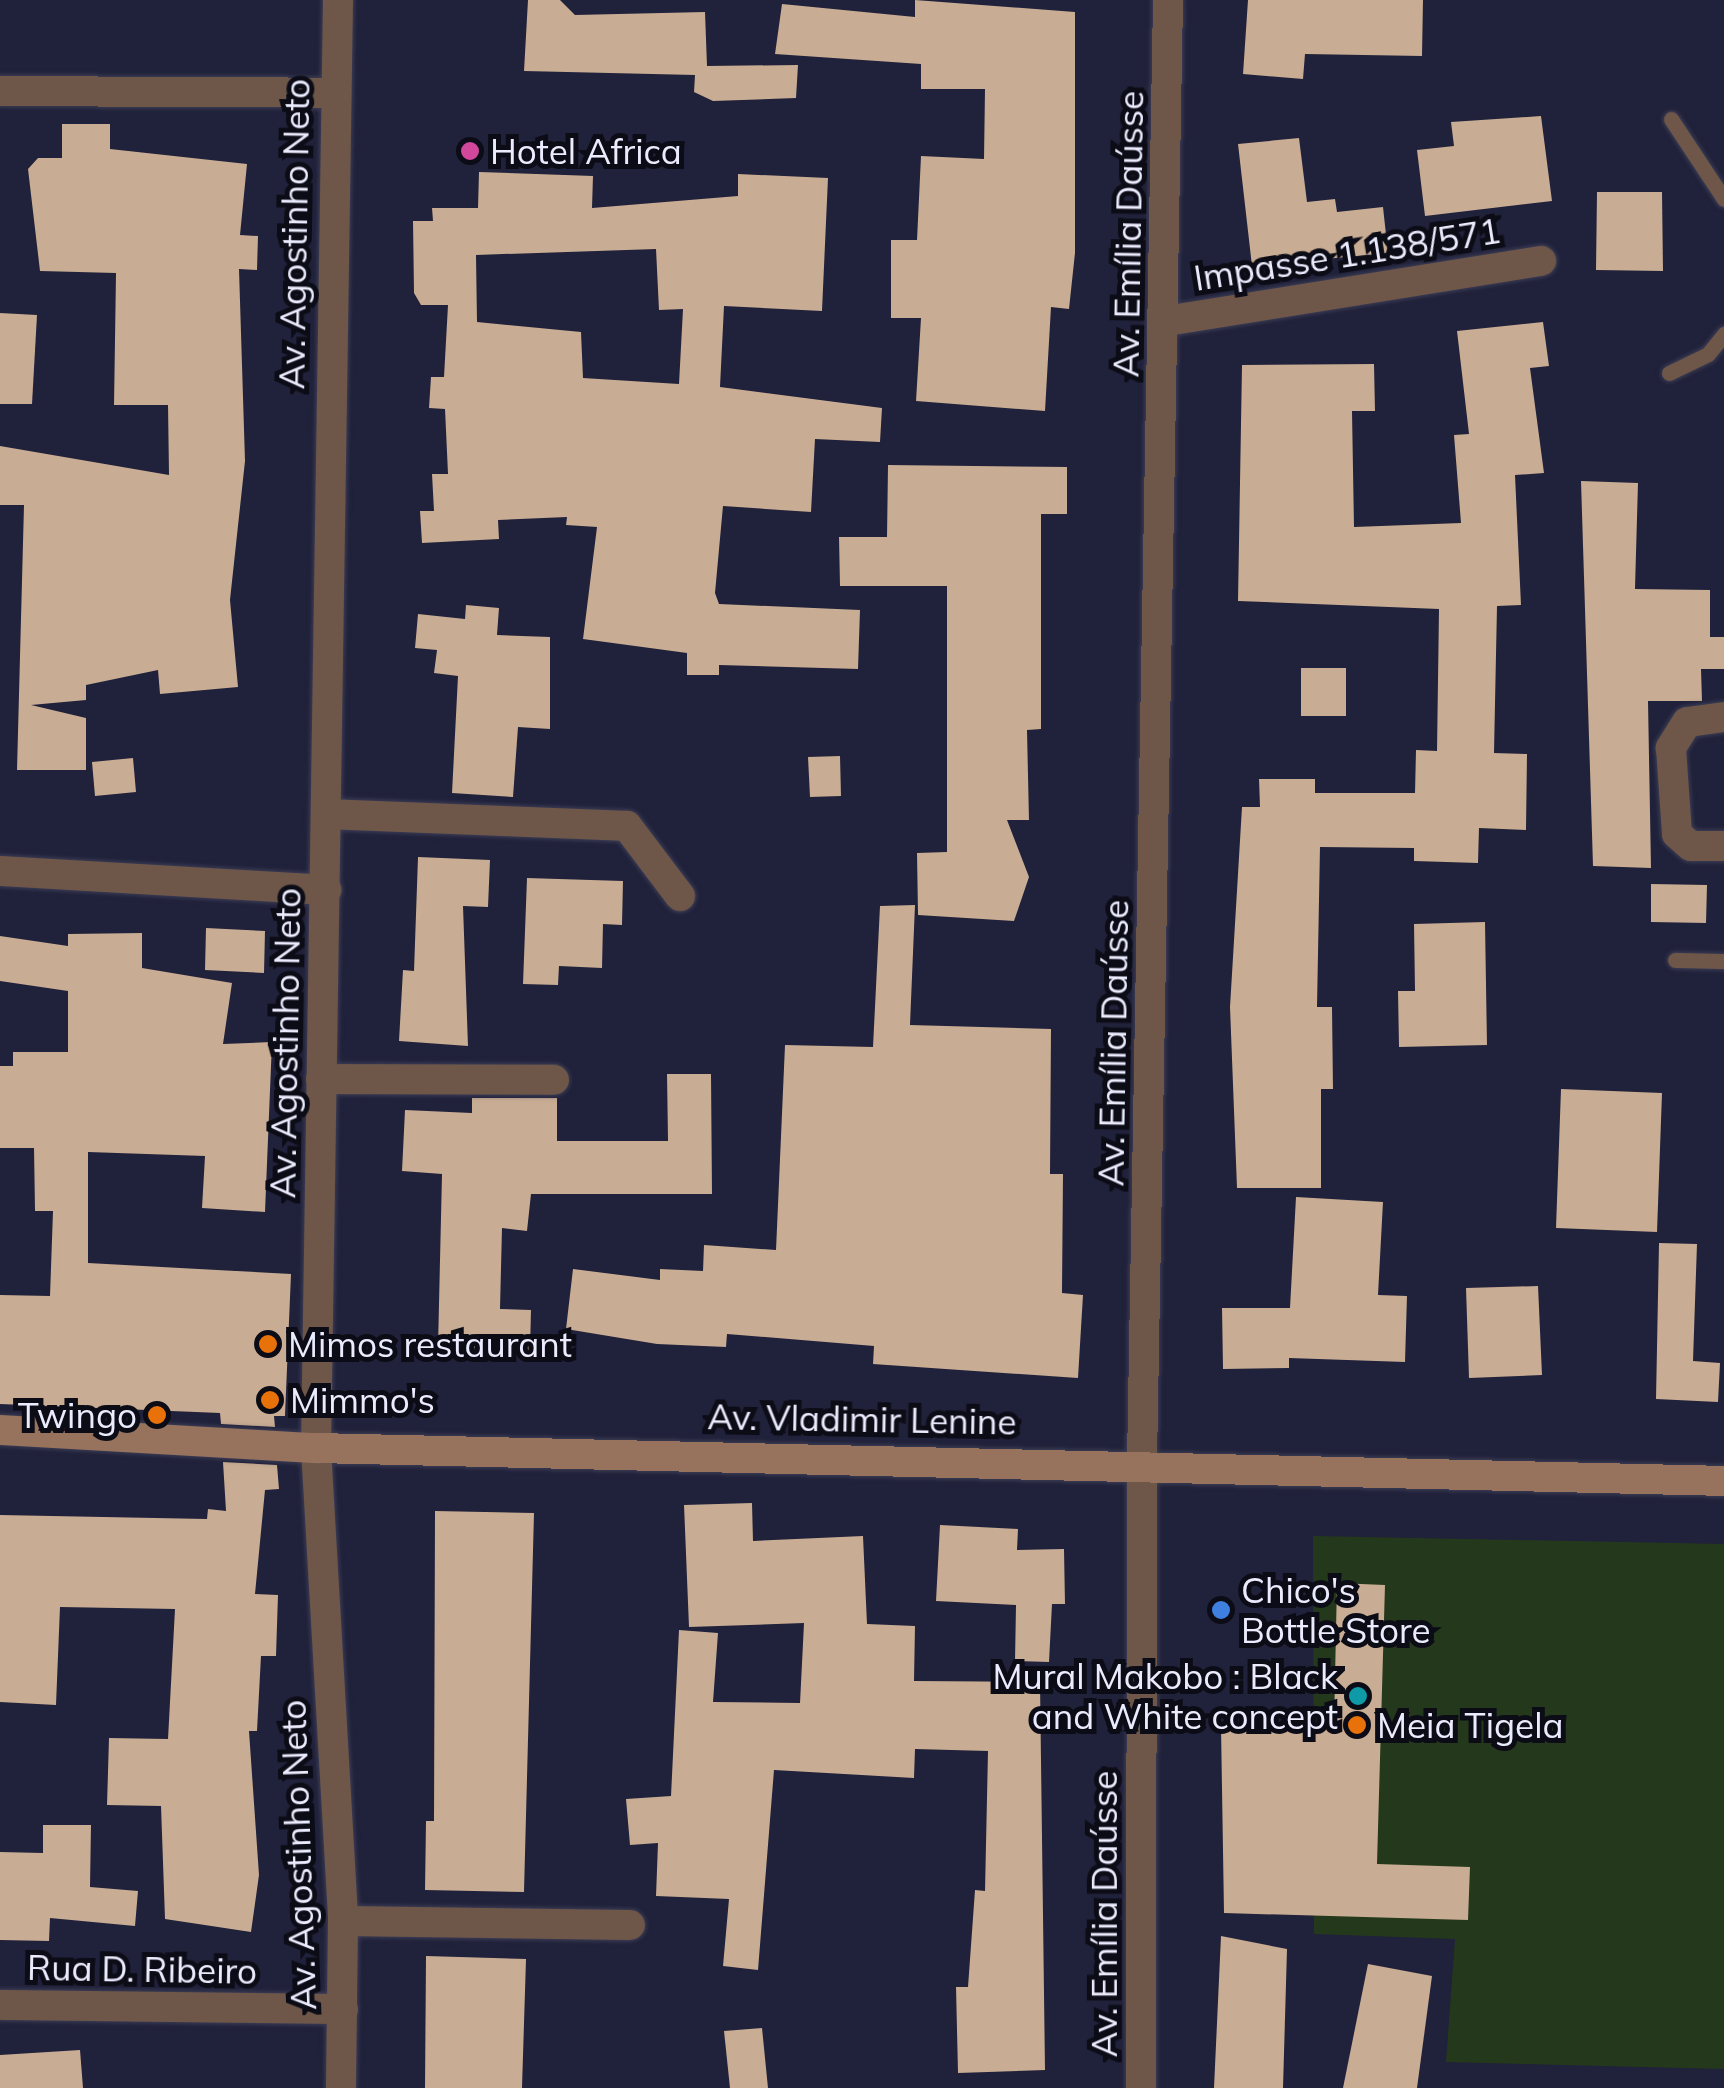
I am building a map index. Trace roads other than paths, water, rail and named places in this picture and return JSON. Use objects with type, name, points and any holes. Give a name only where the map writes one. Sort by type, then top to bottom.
[{"type":"main road","name":"Av. Vladimir Lenine","points":[[0,1430],[316,1448],[1142,1461],[1724,1481]]},
{"type":"street","name":"Av. Agostinho Neto","points":[[338,0],[332,92],[328,814],[316,1448],[342,1921],[341,2088]]},
{"type":"street","name":"Av. Emília Daússe","points":[[1141,2088],[1142,1461],[1166,321],[1168,0]]},
{"type":"street","points":[[0,91],[332,92]]},
{"type":"street","name":"Impasse 1.138/571","points":[[1166,321],[1541,261]]},
{"type":"street","points":[[1724,718],[1688,722],[1671,748],[1677,834],[1691,846],[1724,846]]},
{"type":"street","points":[[328,814],[626,826],[680,896]]},
{"type":"street","points":[[0,871],[326,890]]},
{"type":"street","points":[[320,1079],[554,1080]]},
{"type":"street","points":[[342,1921],[630,1925]]},
{"type":"street","name":"Rua D. Ribeiro","points":[[0,2005],[343,2008]]},
{"type":"lane","points":[[1671,120],[1724,199]]},
{"type":"lane","points":[[1668,373],[1708,354],[1724,334]]},
{"type":"lane","points":[[1675,960],[1724,961]]},
{"type":"place","name":"Hotel Africa","points":[[470,151]]},
{"type":"place","name":"Mimos restaurant","points":[[268,1344]]},
{"type":"place","name":"Mimmo's","points":[[270,1400]]},
{"type":"place","name":"Twingo","points":[[157,1415]]},
{"type":"place","name":"Chico's Bottle Store","points":[[1221,1610]]},
{"type":"place","name":"Mural Makobo : Black and White concept","points":[[1358,1696]]},
{"type":"place","name":"Meia Tigela","points":[[1357,1725]]}]
